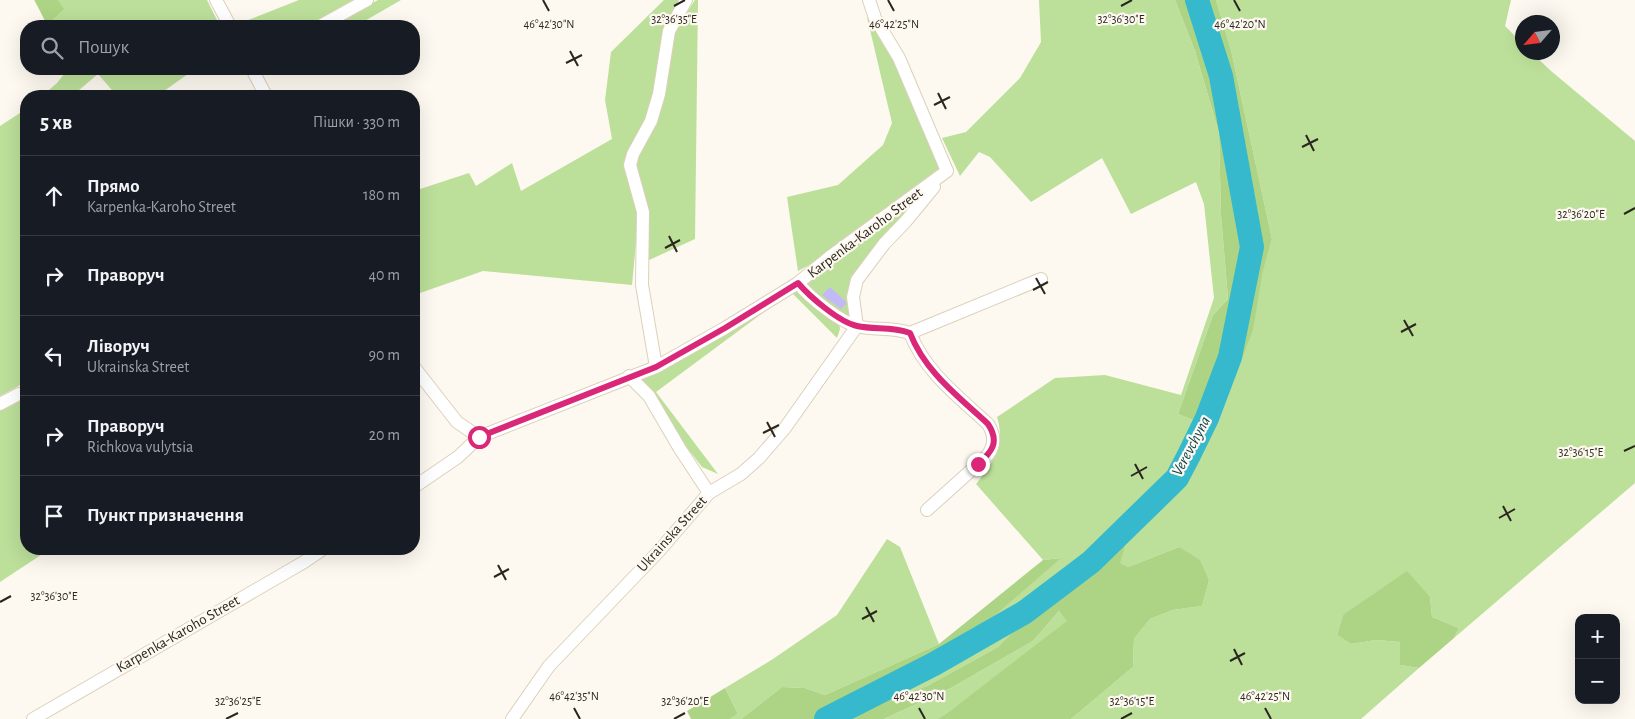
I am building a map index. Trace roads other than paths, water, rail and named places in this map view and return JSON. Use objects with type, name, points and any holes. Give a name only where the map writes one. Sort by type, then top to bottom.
[{"type":"street","points":[[216,0],[227,20]]},
{"type":"street","points":[[331,20],[367,0]]},
{"type":"street","points":[[656,367],[642,285],[643,212],[630,165],[633,154],[651,121],[660,94],[669,31],[686,0]]},
{"type":"street","points":[[857,326],[853,298],[857,280],[884,244],[906,221],[947,171],[898,58],[875,18],[869,0]]},
{"type":"street","points":[[255,75],[263,90]]},
{"type":"street","name":"Karpenka-Karoho Street","points":[[420,483],[458,457],[479,437],[629,376],[656,367],[725,328],[798,283],[831,256],[947,171]]},
{"type":"street","points":[[798,283],[840,319],[857,326],[897,329],[910,333],[1041,279]]},
{"type":"street","name":"Ukrainska Street","points":[[512,719],[549,666],[659,550],[709,493],[741,474],[759,458],[785,428],[857,326]]},
{"type":"street","points":[[910,333],[915,346],[933,372],[988,424],[992,430],[994,441],[993,449],[987,456],[927,510]]},
{"type":"street","points":[[420,375],[457,422],[479,437]]},
{"type":"street","points":[[629,376],[649,396],[680,449],[709,493]]},
{"type":"street","points":[[0,404],[19,394]]},
{"type":"street","name":"Karpenka-Karoho Street","points":[[33,719],[314,555]]},
{"type":"waterway","name":"Verevchyna","points":[[826,719],[934,664],[1025,612],[1091,562],[1177,478],[1189,455],[1207,418],[1230,357],[1252,247],[1221,76],[1197,0]]}]
